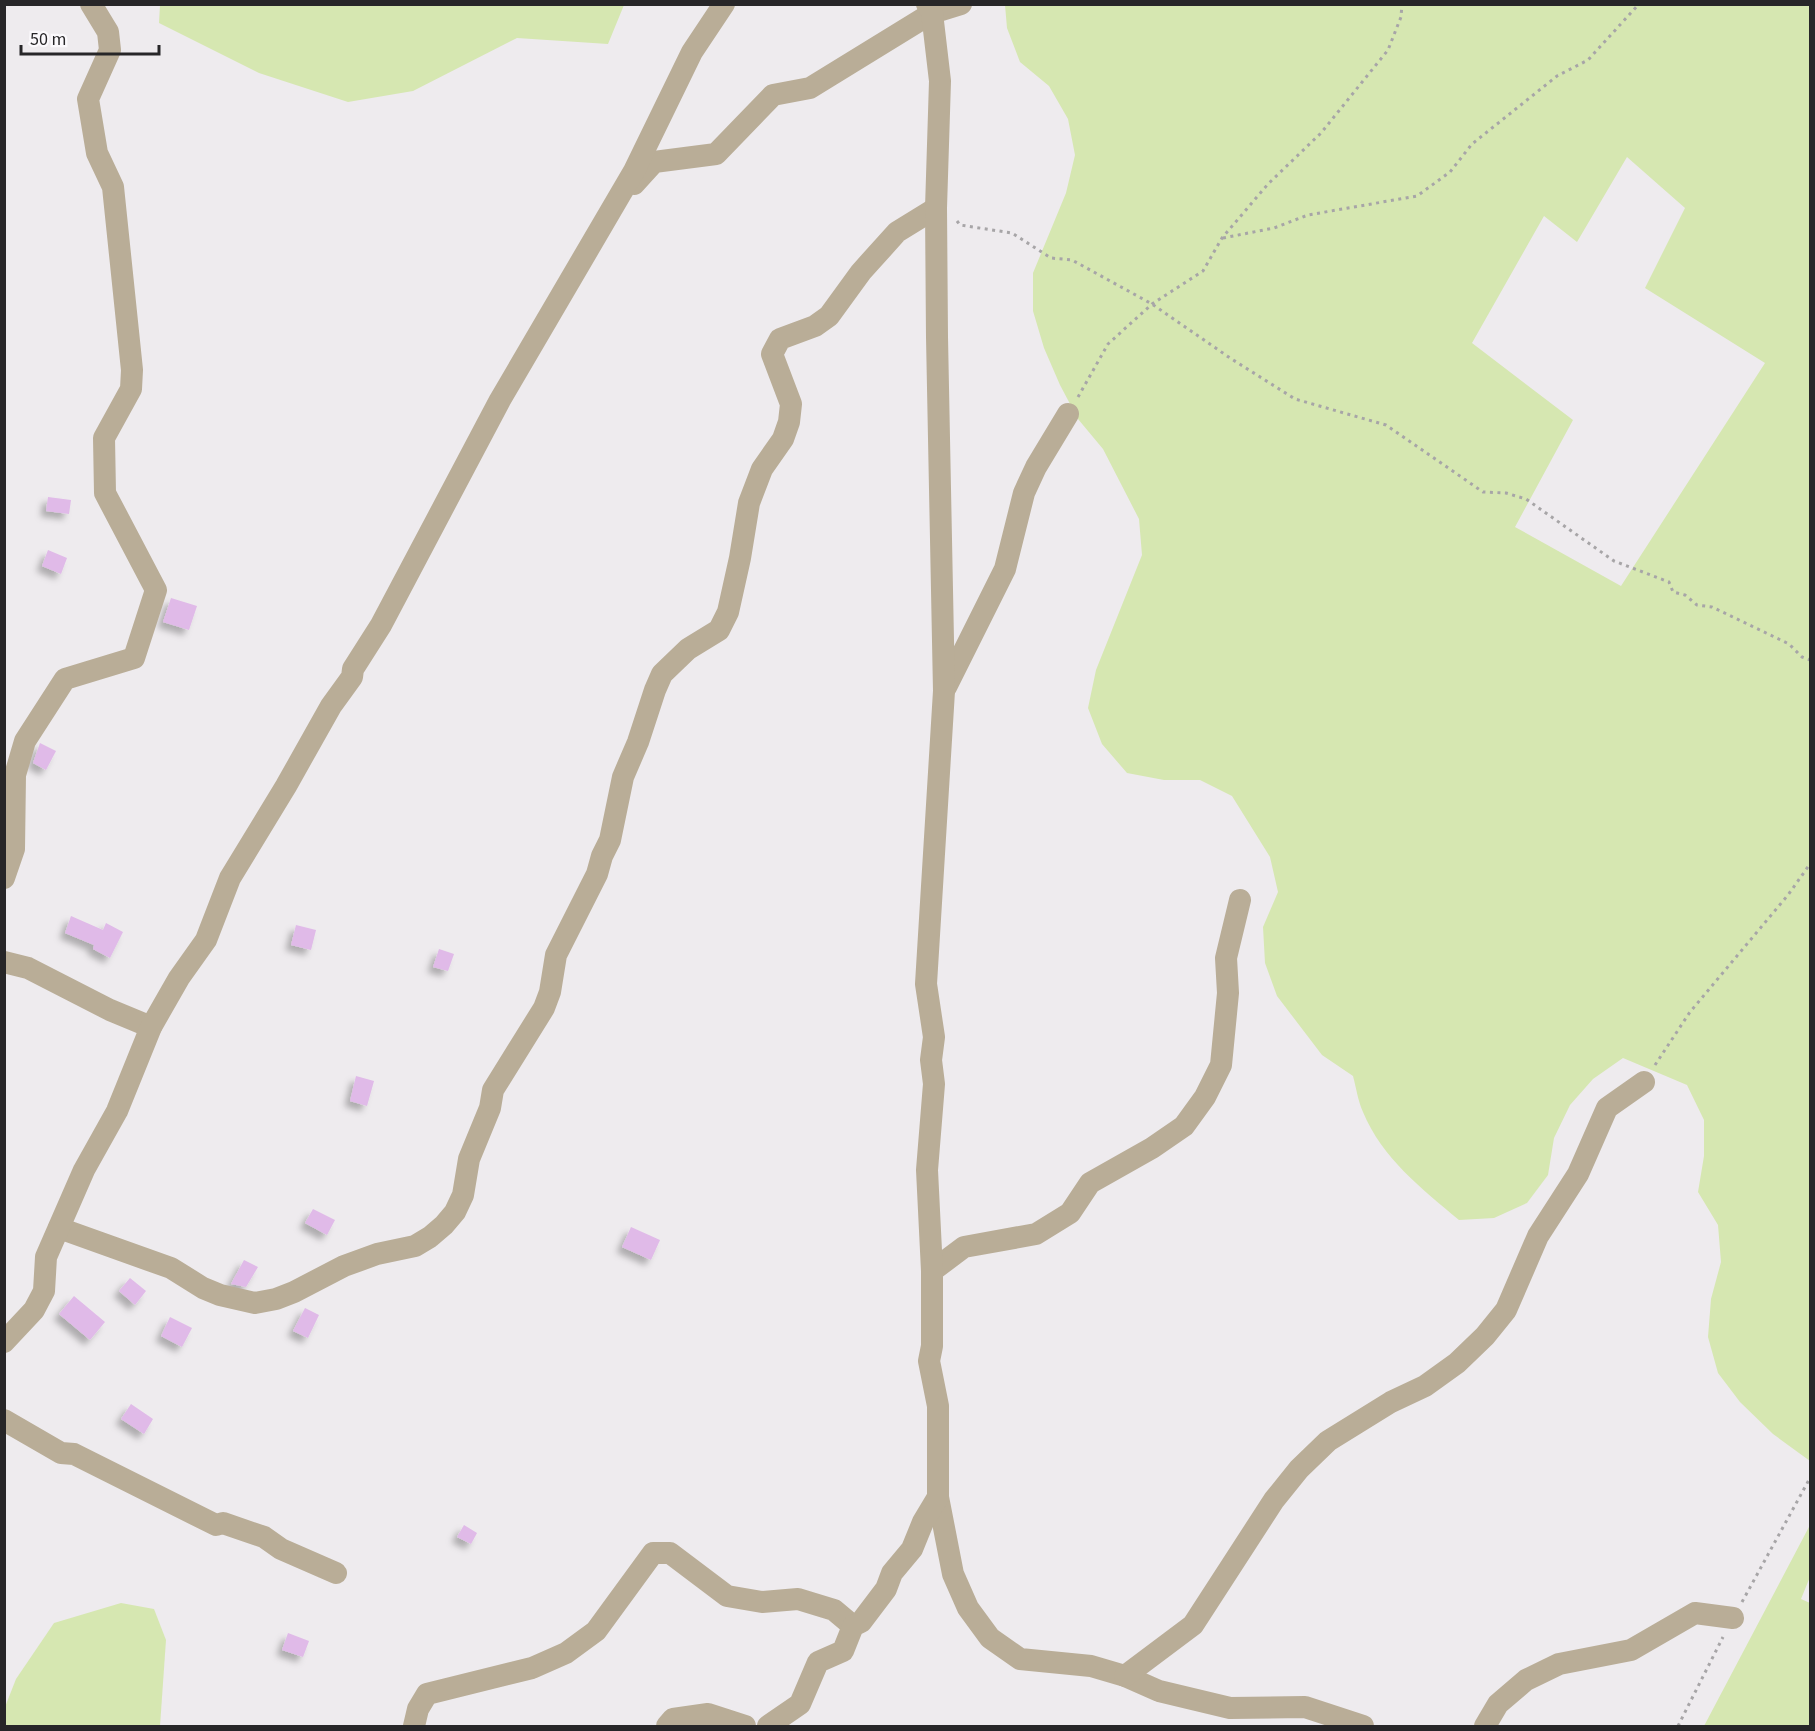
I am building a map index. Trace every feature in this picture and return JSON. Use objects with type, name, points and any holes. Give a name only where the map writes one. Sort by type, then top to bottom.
[{"type":"street","points":[[4,878],[14,849],[15,775],[26,741],[66,680],[134,658],[156,590],[105,493],[104,438],[131,389],[132,370],[114,187],[97,153],[88,99],[110,50],[108,32],[91,4]]},
{"type":"street","points":[[4,1342],[34,1311],[44,1291],[46,1257],[84,1170],[117,1111],[151,1027],[179,978],[206,940],[230,878],[381,625],[500,400],[624,187],[692,52],[724,4]]},
{"type":"street","points":[[624,187],[634,185],[654,162],[716,154],[773,95],[810,88],[929,9],[961,4]]},
{"type":"street","points":[[929,9],[940,81],[936,208],[944,691],[926,984],[934,1037],[931,1060],[934,1084],[927,1170],[932,1271],[932,1346],[929,1361],[938,1406],[938,1497],[953,1574],[969,1608],[990,1638],[1020,1659],[1091,1666],[1125,1676],[1159,1691],[1230,1708],[1305,1707],[1363,1726]]},
{"type":"street","points":[[60,1228],[171,1268],[203,1288],[220,1295],[255,1303],[276,1299],[294,1292],[344,1266],[377,1254],[415,1246],[430,1237],[450,1218],[463,1195],[469,1159],[489,1108],[493,1090],[544,1008],[550,992],[556,955],[597,874],[610,840],[623,777],[662,674],[688,649],[719,630],[728,612],[749,503],[762,469],[783,440],[789,423],[791,404],[772,354],[780,339],[815,326],[829,316],[861,272],[897,232],[936,208]]},
{"type":"street","points":[[944,691],[1005,569],[1024,493],[1068,414]]},
{"type":"street","points":[[932,1271],[964,1247],[1036,1234],[1070,1213],[1090,1183],[1152,1148],[1184,1126],[1205,1097],[1221,1065],[1228,993],[1226,958],[1240,900]]},
{"type":"street","points":[[4,962],[28,968],[110,1010],[151,1027]]},
{"type":"street","points":[[1125,1676],[1193,1625],[1274,1500],[1299,1469],[1328,1441],[1391,1402],[1425,1386],[1456,1363],[1485,1336],[1506,1310],[1538,1236],[1578,1174],[1607,1108],[1644,1082]]},
{"type":"street","points":[[4,1420],[61,1453],[74,1454],[216,1525],[223,1523],[264,1537],[281,1549],[336,1573]]},
{"type":"street","points":[[768,1726],[800,1704],[818,1662],[843,1651],[853,1626],[861,1622],[886,1588],[892,1573],[912,1549],[922,1521],[938,1497]]},
{"type":"street","points":[[414,1726],[417,1709],[427,1694],[532,1668],[566,1653],[596,1631],[653,1553],[669,1553],[727,1596],[762,1602],[798,1599],[834,1610],[853,1626]]},
{"type":"street","points":[[1485,1726],[1498,1704],[1526,1680],[1559,1664],[1631,1650],[1695,1613],[1733,1618]]},
{"type":"street","points":[[667,1726],[673,1719],[708,1714],[745,1726]]},
{"type":"path","points":[[1068,414],[1108,344],[1152,304],[1203,272],[1222,238],[1268,184],[1321,133],[1388,50],[1401,16],[1402,4]]},
{"type":"path","points":[[1222,238],[1274,228],[1308,215],[1418,196],[1450,172],[1472,144],[1557,76],[1588,60],[1639,4]]},
{"type":"path","points":[[936,208],[954,216],[960,225],[1012,233],[1051,258],[1072,260],[1152,304],[1230,358],[1295,399],[1386,425],[1483,492],[1506,493],[1526,499],[1614,561],[1669,582],[1673,592],[1685,595],[1696,605],[1712,607],[1789,644],[1802,657],[1810,660]]},
{"type":"path","points":[[1644,1082],[1690,1012],[1788,895],[1810,864]]},
{"type":"green space","points":[[624,4],[608,44],[517,38],[413,91],[348,102],[259,73],[159,23],[160,5]]},
{"type":"green space","points":[[1005,5],[1810,5],[1810,1461],[1773,1434],[1740,1402],[1718,1373],[1708,1337],[1711,1299],[1721,1262],[1718,1225],[1698,1192],[1704,1156],[1704,1120],[1687,1085],[1623,1058],[1593,1079],[1570,1105],[1554,1138],[1548,1175],[1527,1203],[1494,1218],[1459,1220],[1404,1172],[1392,1158],[1371,1129],[1358,1099],[1353,1076],[1322,1055],[1277,996],[1265,963],[1263,927],[1278,892],[1270,857],[1232,796],[1200,780],[1164,780],[1127,773],[1102,744],[1088,708],[1096,670],[1142,555],[1139,519],[1103,449],[1078,419],[1060,385],[1044,348],[1033,311],[1033,273],[1066,193],[1075,155],[1068,119],[1049,86],[1020,62],[1007,28]],"holes":[[[1627,157],[1685,208],[1645,288],[1765,363],[1621,586],[1515,527],[1573,420],[1472,343],[1544,216],[1577,242]]]},
{"type":"green space","points":[[1810,1525],[1810,1577],[1801,1599],[1810,1603],[1810,1726],[1704,1726]]},
{"type":"green space","points":[[121,1603],[154,1609],[166,1640],[160,1726],[5,1726],[5,1707],[16,1679],[54,1623]]},
{"type":"building","points":[[48,497],[71,500],[69,514],[46,511]]},
{"type":"building","points":[[48,550],[67,558],[61,574],[42,566]]},
{"type":"building","points":[[171,598],[197,606],[189,630],[163,622]]},
{"type":"building","points":[[40,743],[56,751],[46,770],[33,763]]},
{"type":"building","points":[[71,916],[103,930],[106,923],[123,932],[110,958],[93,949],[94,945],[65,933]]},
{"type":"building","points":[[296,925],[316,930],[311,950],[291,945]]},
{"type":"building","points":[[439,949],[454,954],[448,971],[433,967]]},
{"type":"building","points":[[356,1076],[374,1081],[367,1106],[350,1101]]},
{"type":"building","points":[[313,1209],[335,1220],[327,1235],[305,1223]]},
{"type":"building","points":[[631,1227],[660,1240],[651,1260],[622,1247]]},
{"type":"building","points":[[244,1260],[258,1267],[246,1287],[231,1284]]},
{"type":"building","points":[[130,1278],[146,1291],[135,1305],[119,1291]]},
{"type":"building","points":[[74,1296],[105,1322],[90,1340],[59,1314]]},
{"type":"building","points":[[305,1308],[319,1315],[308,1338],[293,1331]]},
{"type":"building","points":[[170,1317],[192,1328],[182,1347],[161,1336]]},
{"type":"building","points":[[131,1404],[153,1419],[144,1434],[121,1419]]},
{"type":"building","points":[[464,1525],[477,1533],[471,1544],[457,1537]]},
{"type":"building","points":[[288,1633],[309,1641],[303,1657],[282,1650]]}]
